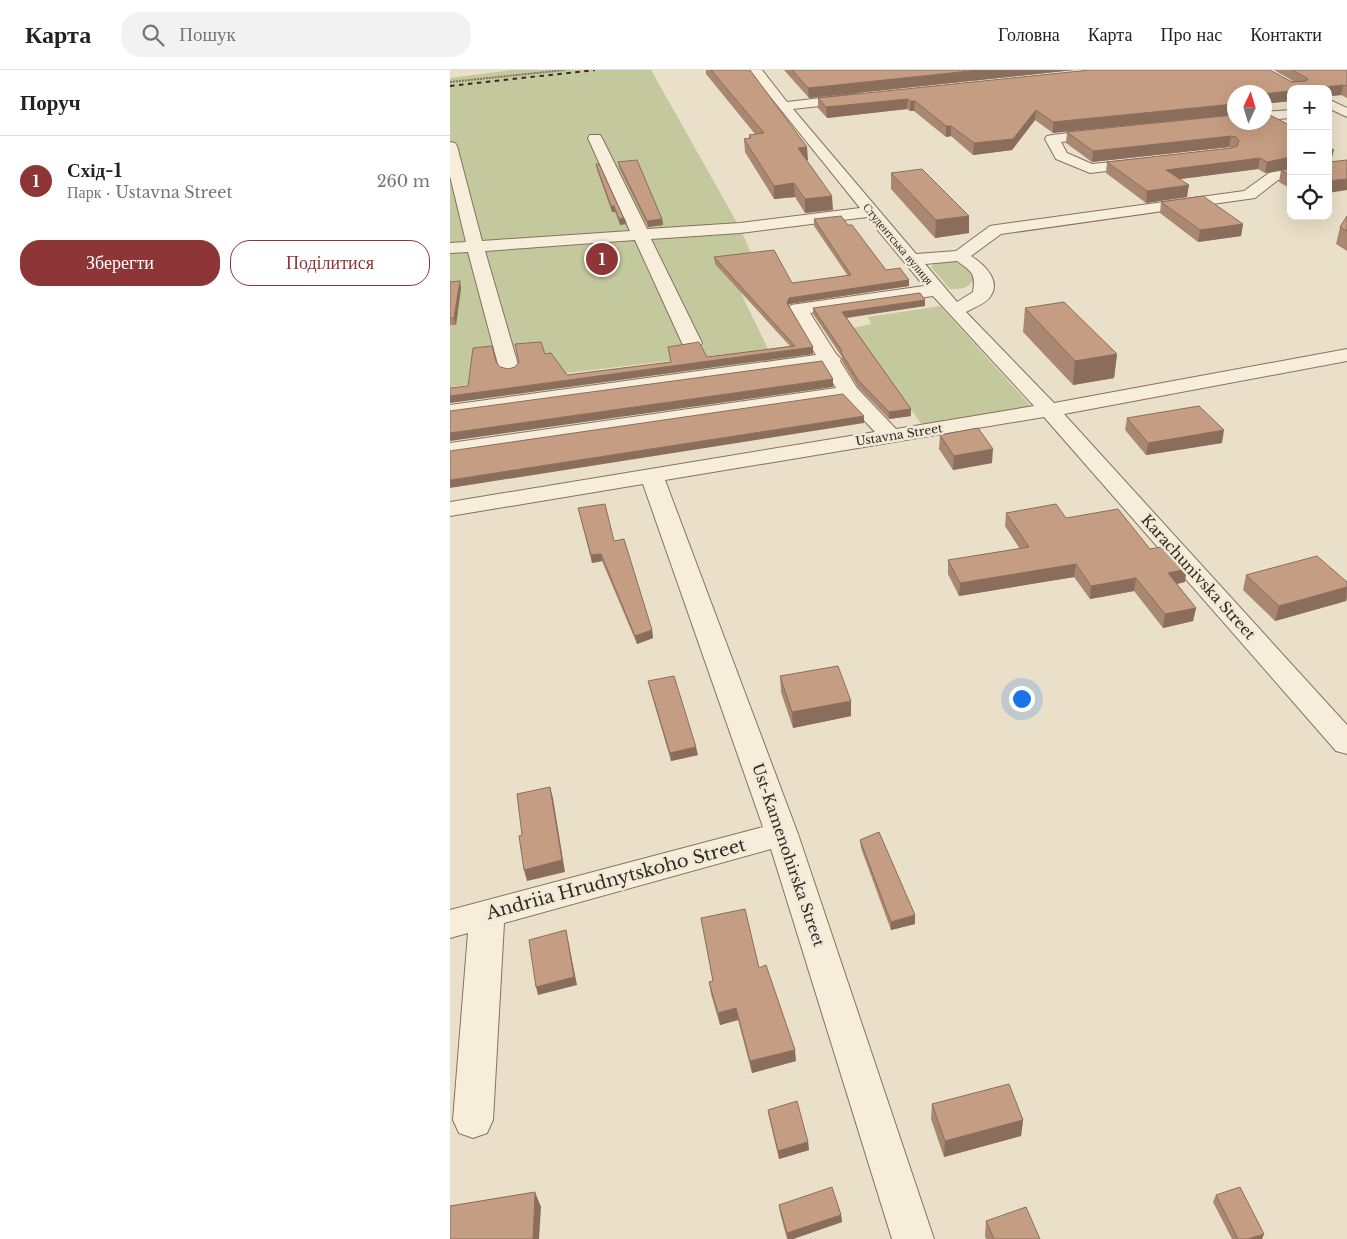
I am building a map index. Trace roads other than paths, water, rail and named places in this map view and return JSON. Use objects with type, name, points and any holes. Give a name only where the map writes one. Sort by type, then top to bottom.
[{"type":"street","name":"Студентська вулиця","points":[[755,70],[814,145],[936,290],[1050,410]]},
{"type":"street","points":[[784,106],[873,96]]},
{"type":"street","points":[[1272,115],[1287,114]]},
{"type":"street","points":[[1119,132],[1052,139],[1061,156],[1090,169],[1160,161]]},
{"type":"street","points":[[595,138],[692,343]]},
{"type":"street","points":[[450,146],[475,246],[509,368]]},
{"type":"street","points":[[912,260],[960,256],[996,230],[1249,195],[1274,176],[1287,174]]},
{"type":"street","points":[[450,248],[740,228],[870,212]]},
{"type":"street","points":[[955,311],[982,294],[984,280],[978,268],[960,256]]},
{"type":"street","points":[[891,436],[849,392],[798,309],[936,290]]},
{"type":"street","name":"Ustavna Street","points":[[450,509],[1050,410],[1347,355]]},
{"type":"street","points":[[450,411],[830,359]]},
{"type":"street","points":[[450,450],[849,392]]},
{"type":"street","points":[[485,406],[485,445]]},
{"type":"street","name":"Karachunivska Street","points":[[1050,410],[1347,744]]},
{"type":"street","name":"Ust-Kamenohirska Street","points":[[652,476],[782,834],[913,1239]]},
{"type":"street","name":"Andriia Hrudnytskoho Street","points":[[450,924],[782,834]]},
{"type":"street","points":[[472,1120],[487,914]]},
{"type":"railway","points":[[450,86],[595,70]]},
{"type":"place","name":"Схід-1","points":[[602,259]]}]
